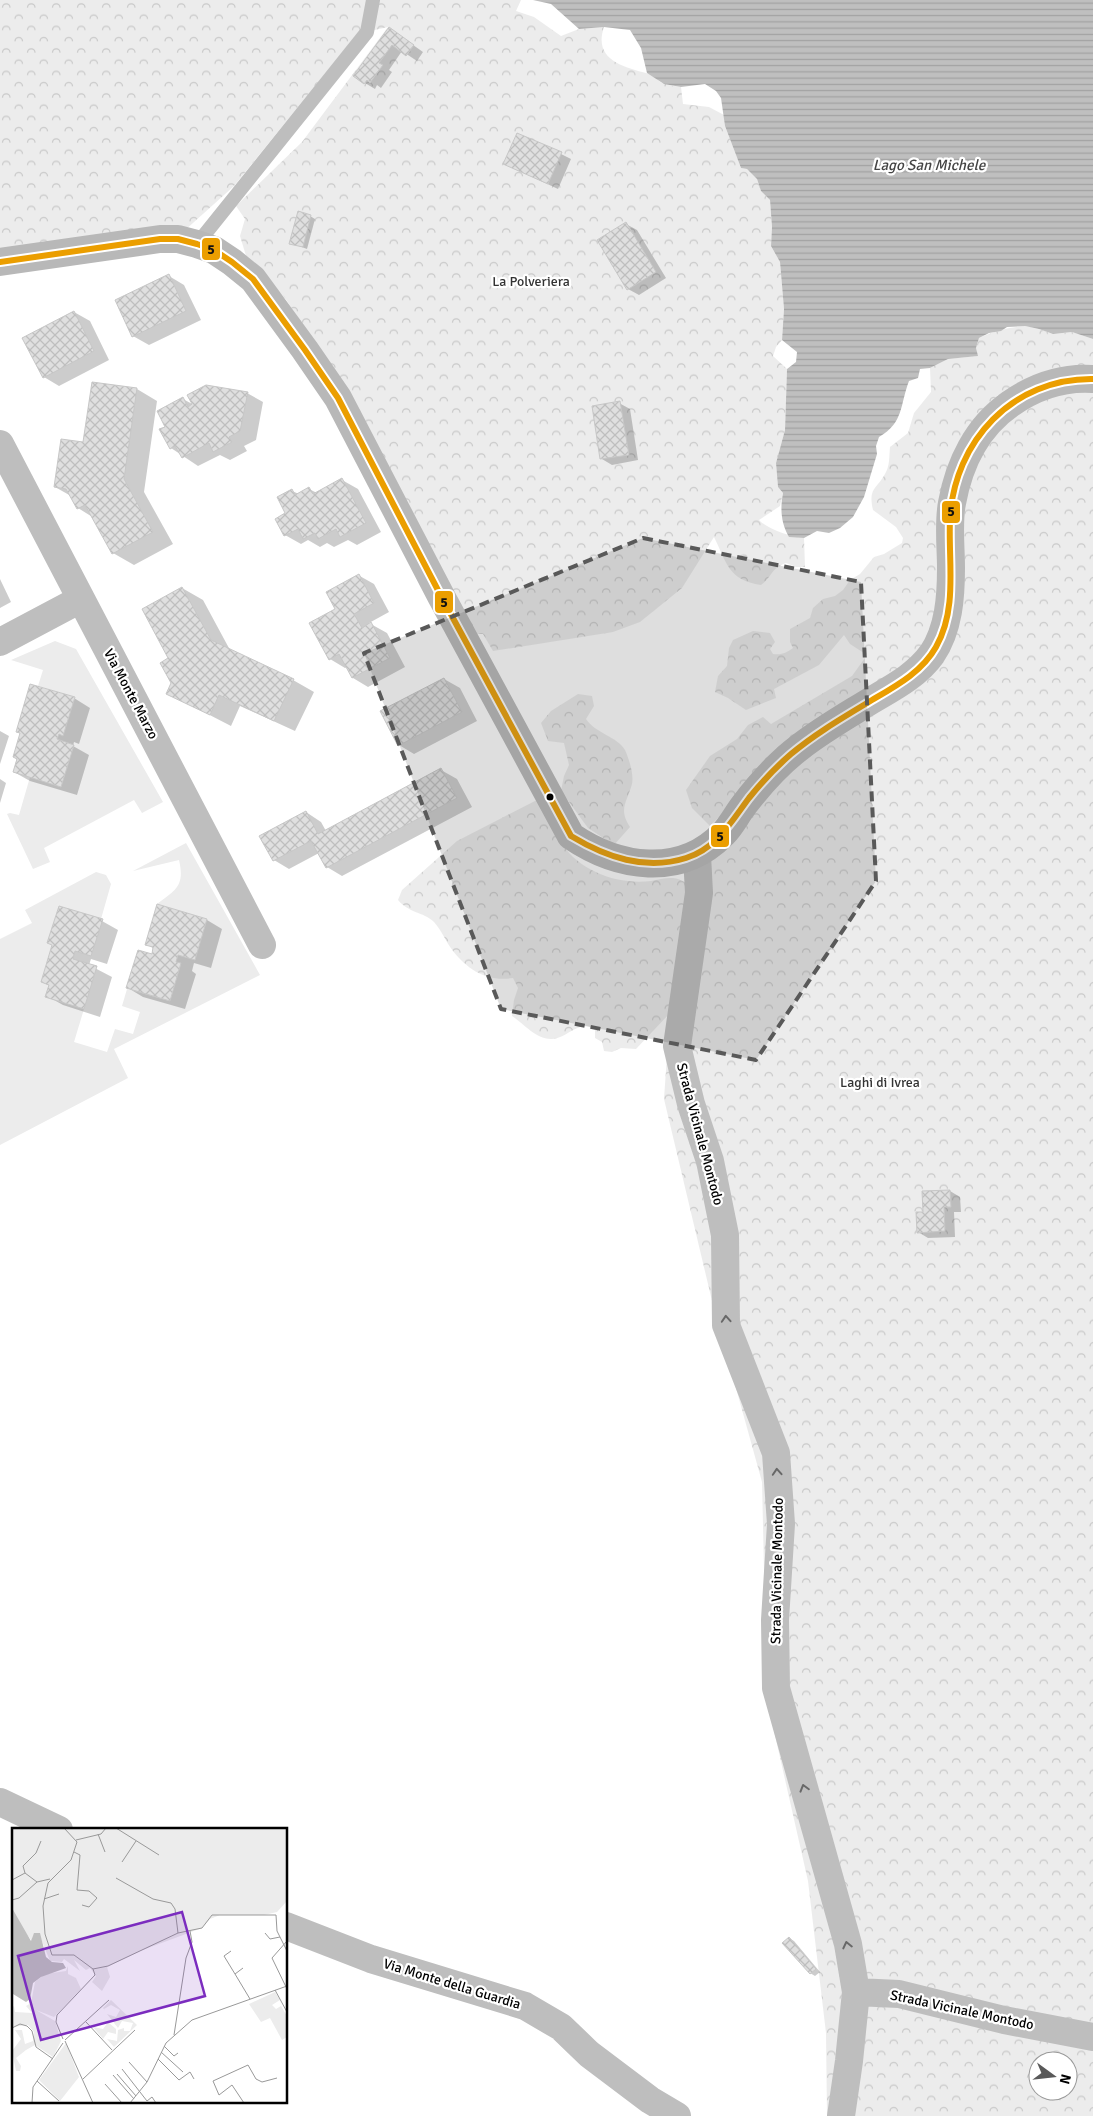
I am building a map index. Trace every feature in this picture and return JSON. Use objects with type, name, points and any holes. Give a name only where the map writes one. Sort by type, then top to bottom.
[{"type":"main road","points":[[0,262],[160,239],[178,239],[214,250],[253,280],[306,350],[338,398],[441,596],[571,836],[597,852],[645,864],[672,863],[697,855],[723,834],[745,803],[770,774],[800,747],[915,674],[933,652],[946,622],[951,596],[952,504],[964,464],[975,438],[996,414],[1027,392],[1057,382],[1093,379]]},
{"type":"street","name":"Via Monte Marzo","points":[[0,444],[262,945]]},
{"type":"street","points":[[0,642],[81,599]]},
{"type":"street","name":"Strada Vicinale Montodo","points":[[697,855],[699,893],[677,1046],[691,1104],[710,1161],[725,1235],[726,1325],[776,1453],[780,1524],[775,1620],[776,1688],[848,1944],[856,1992],[899,1994],[1004,2020],[1093,2037]]},
{"type":"street","points":[[0,1802],[55,1828]]},
{"type":"street","name":"Via Monte della Guardia","points":[[288,1927],[370,1959],[525,2006],[561,2028],[597,2060],[650,2100],[677,2116]]},
{"type":"street","points":[[840,2116],[849,2061],[856,1992]]},
{"type":"lane","points":[[197,244],[367,32],[373,0]]},
{"type":"highlighted area","points":[[643,538],[861,582],[876,881],[756,1060],[501,1009],[364,653]]},
{"type":"green space","name":"La Polveriera","points":[[0,0],[521,0],[516,11],[534,17],[561,36],[579,29],[604,27],[603,47],[606,54],[612,60],[628,68],[650,75],[662,83],[681,87],[683,104],[709,107],[724,115],[725,126],[741,168],[747,169],[757,179],[761,191],[770,200],[771,246],[780,262],[784,309],[782,340],[776,347],[773,356],[787,369],[785,430],[776,463],[778,487],[783,493],[780,506],[759,520],[780,532],[804,538],[805,567],[796,567],[786,563],[774,570],[761,585],[750,583],[730,569],[714,537],[682,588],[640,622],[613,632],[493,651],[483,634],[468,634],[361,413],[285,298],[247,259],[240,236],[245,219],[236,206],[302,142],[388,27],[357,34],[234,186],[183,232],[0,251]]},
{"type":"green space","name":"Laghi di Ivrea","points":[[1025,326],[1053,334],[1072,332],[1093,339],[1093,2116],[827,2116],[826,2033],[808,1881],[767,1700],[762,1482],[713,1305],[664,1099],[670,1013],[636,1049],[621,1048],[612,1052],[604,1051],[602,1042],[595,1038],[595,1030],[584,1026],[558,1038],[546,1039],[541,1037],[512,1016],[518,988],[513,978],[495,978],[480,974],[472,969],[453,951],[434,922],[402,905],[398,900],[402,890],[457,841],[537,800],[562,844],[570,854],[590,869],[626,881],[638,882],[674,878],[688,885],[719,817],[710,826],[692,808],[686,790],[710,756],[737,739],[748,725],[763,717],[771,724],[852,676],[867,655],[850,644],[844,635],[819,665],[774,689],[776,698],[746,710],[715,692],[718,676],[727,666],[729,648],[733,640],[753,631],[770,633],[775,642],[770,649],[773,654],[781,654],[788,651],[793,648],[790,642],[790,629],[810,618],[813,608],[823,599],[835,596],[843,590],[850,580],[860,574],[874,557],[884,554],[902,543],[903,538],[896,527],[873,510],[871,497],[887,471],[890,447],[908,433],[914,413],[931,392],[930,368],[948,359],[977,356],[976,348],[979,338],[1002,330]],"holes":[[[999,395],[955,453],[973,421]]]},
{"type":"green space","points":[[55,641],[76,649],[163,802],[142,813],[134,800],[44,848],[50,862],[33,869],[7,814],[19,815],[30,777],[61,787],[74,745],[57,739],[59,734],[63,735],[75,697],[38,686],[43,670],[11,660]]},
{"type":"green space","points":[[578,694],[592,696],[594,706],[586,719],[595,728],[622,746],[631,767],[632,784],[624,810],[630,827],[614,845],[588,828],[561,791],[564,776],[569,765],[564,743],[548,741],[541,723],[551,711]]},
{"type":"green space","points":[[186,843],[260,975],[114,1049],[128,1078],[0,1145],[0,939],[32,923],[25,910],[96,872],[106,875],[111,884],[101,919],[59,906],[47,943],[52,945],[41,982],[49,985],[84,1009],[74,1042],[107,1052],[115,1029],[133,1034],[140,1012],[122,1006],[127,989],[169,1001],[181,964],[176,962],[178,955],[195,960],[207,919],[157,904],[174,891],[180,882],[181,869],[179,860],[133,871]]},
{"type":"water","name":"Lago San Michele","points":[[533,0],[1093,0],[1093,339],[1072,332],[1053,334],[1025,326],[1007,327],[1001,331],[989,333],[979,338],[976,348],[978,356],[948,359],[930,368],[920,369],[918,378],[909,381],[900,412],[893,426],[879,437],[876,446],[877,454],[864,497],[853,517],[840,528],[829,533],[817,531],[804,538],[789,537],[781,510],[783,493],[778,487],[776,463],[785,430],[787,369],[796,362],[797,352],[782,340],[784,309],[780,262],[771,246],[770,200],[761,191],[757,179],[747,169],[741,168],[725,126],[721,98],[716,91],[705,84],[681,87],[664,84],[647,73],[641,48],[630,30],[604,27],[579,29],[551,4]]},
{"type":"building","points":[[389,27],[414,45],[406,56],[392,45],[379,63],[383,65],[370,83],[367,80],[364,84],[353,76]]},
{"type":"building","points":[[517,133],[562,152],[548,184],[503,164]]},
{"type":"building","points":[[298,211],[311,215],[303,247],[289,244]]},
{"type":"building","points":[[626,222],[656,272],[627,290],[597,240]]},
{"type":"building","points":[[169,274],[186,311],[132,337],[115,300]]},
{"type":"building","points":[[74,311],[94,351],[43,378],[22,338]]},
{"type":"building","points":[[92,382],[137,388],[124,479],[153,532],[112,554],[85,505],[77,509],[66,489],[54,487],[61,439],[83,442]]},
{"type":"building","points":[[206,385],[248,392],[240,431],[229,437],[232,442],[213,452],[209,443],[182,458],[175,446],[170,449],[159,429],[165,427],[157,411],[183,397],[188,407],[192,404],[187,395]]},
{"type":"building","points":[[620,401],[629,455],[600,459],[592,406]]},
{"type":"building","points":[[342,478],[366,523],[340,537],[336,529],[318,539],[315,533],[303,539],[298,529],[284,536],[275,519],[285,513],[277,497],[292,489],[295,495],[309,487],[313,494]]},
{"type":"building","points":[[359,574],[374,603],[354,614],[362,628],[371,622],[390,658],[352,678],[339,654],[329,660],[309,623],[335,609],[326,592]]},
{"type":"building","points":[[182,587],[211,640],[294,679],[274,721],[219,695],[210,715],[166,694],[171,683],[160,663],[168,658],[142,609]]},
{"type":"building","points":[[444,678],[462,712],[398,746],[380,711]]},
{"type":"building","points":[[30,684],[75,697],[63,736],[59,734],[57,739],[74,745],[61,787],[13,772],[17,759],[13,757],[20,733],[16,732]]},
{"type":"building","points":[[441,768],[457,798],[326,868],[311,841],[273,861],[259,836],[306,811],[318,834]]},
{"type":"building","points":[[157,904],[207,919],[195,960],[178,955],[176,962],[181,963],[170,1001],[126,988],[138,950],[152,954],[153,947],[145,945]]},
{"type":"building","points":[[59,906],[103,919],[91,956],[75,951],[73,959],[97,966],[84,1009],[45,997],[49,985],[41,982],[52,945],[47,943]]},
{"type":"building","points":[[950,1190],[951,1207],[944,1207],[945,1231],[917,1233],[916,1212],[923,1212],[922,1191]]},
{"type":"building","points":[[789,1937],[816,1969],[810,1974],[782,1943]]},
{"type":"transit line","name":"5","points":[[0,262],[160,239],[178,239],[214,250],[253,279],[338,398],[441,596],[571,836],[612,856],[641,862],[671,862],[697,854],[706,848],[729,825],[764,780],[791,754],[830,726],[899,684],[923,664],[936,647],[947,617],[950,601],[950,519],[954,491],[963,464],[976,440],[993,419],[1014,402],[1037,389],[1064,382],[1093,379]]}]
